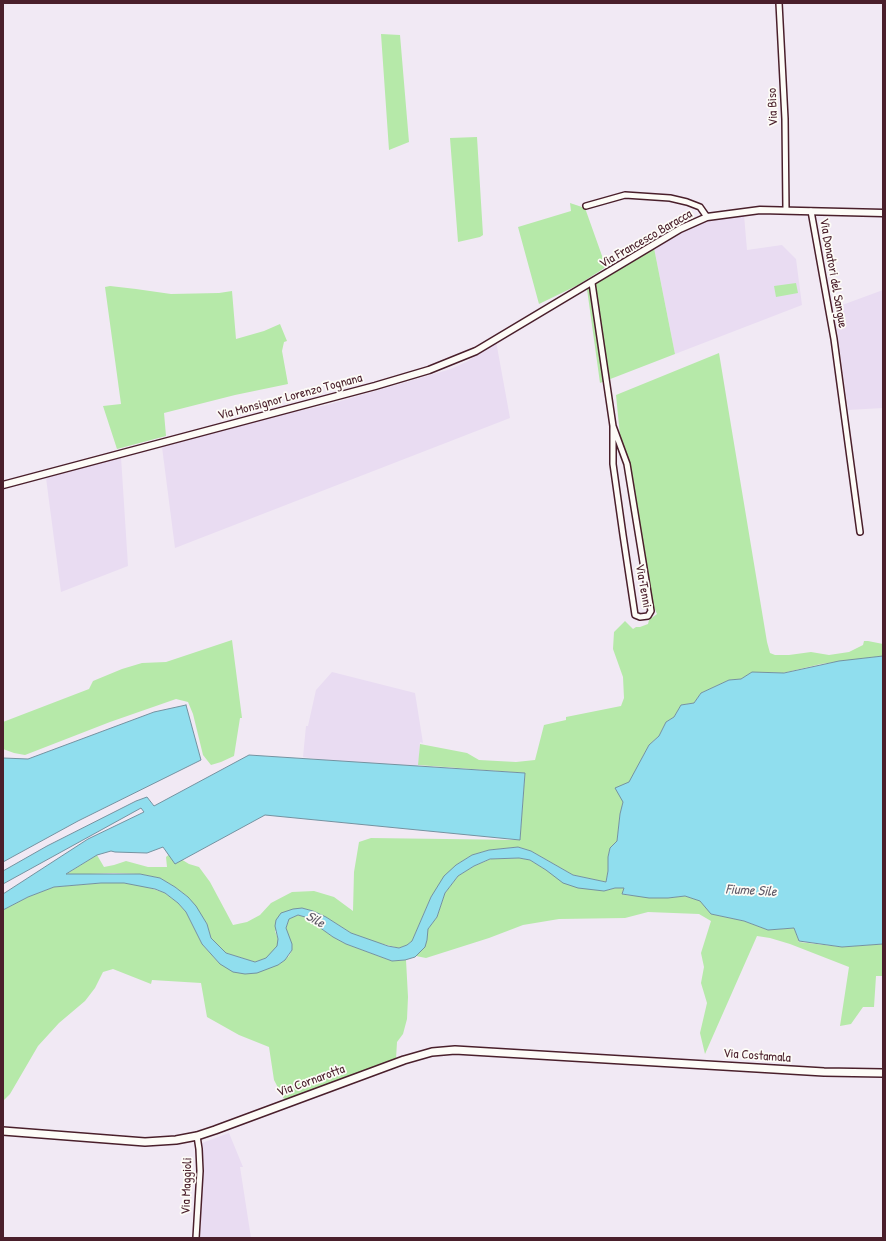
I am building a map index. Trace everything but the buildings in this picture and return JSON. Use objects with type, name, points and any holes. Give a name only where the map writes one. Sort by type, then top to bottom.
[{"type":"main road","name":"Via Cornarotta","points":[[3,1131],[145,1142],[176,1140],[197,1136],[404,1060],[432,1052],[465,1050],[629,1060]]},
{"type":"main road","name":"Via Costamala","points":[[629,1060],[816,1072],[883,1073]]},
{"type":"street","name":"Via Biso","points":[[779,3],[785,119],[786,210]]},
{"type":"street","name":"Via Francesco Baracca","points":[[586,206],[625,195],[670,198],[700,207],[706,217]]},
{"type":"street","name":"Via Francesco Baracca","points":[[569,296],[680,229],[706,217],[760,210],[883,213]]},
{"type":"street","name":"Via Donatori del Sangue","points":[[811,211],[834,340],[860,532]]},
{"type":"street","name":"Via Tenni","points":[[592,283],[613,426],[613,464],[635,615],[640,618],[648,616],[651,611],[627,464],[613,426]]},
{"type":"street","name":"Via Monsignor Lorenzo Tognana","points":[[3,485],[376,386],[430,370],[476,351],[569,296]]},
{"type":"street","points":[[613,455],[623,454]]},
{"type":"street","name":"Via Maggioli","points":[[196,1238],[200,1171],[197,1136]]},
{"type":"shaded area","points":[[729,215],[744,215],[747,250],[782,245],[796,259],[802,305],[675,354],[654,248],[679,232],[706,220]]},
{"type":"shaded area","points":[[883,290],[883,408],[848,410],[834,308]]},
{"type":"shaded area","points":[[496,341],[510,418],[175,548],[162,447],[283,414],[327,405],[451,369],[468,361]]},
{"type":"shaded area","points":[[121,457],[128,566],[61,592],[46,478]]},
{"type":"shaded area","points":[[332,672],[415,693],[423,743],[420,742],[418,774],[303,757],[306,726],[308,726],[316,690]]},
{"type":"shaded area","points":[[229,1133],[243,1167],[240,1167],[251,1238],[200,1238],[204,1164],[202,1143]]},
{"type":"green space","points":[[381,34],[400,35],[409,142],[389,150]]},
{"type":"green space","points":[[477,137],[483,235],[458,242],[450,138]]},
{"type":"green space","points":[[570,203],[585,208],[606,267],[578,285],[539,304],[518,227],[571,211]]},
{"type":"green space","points":[[654,248],[675,354],[600,383],[587,289]]},
{"type":"green space","points":[[796,283],[798,293],[776,297],[774,286]]},
{"type":"green space","points":[[110,286],[171,294],[219,293],[232,291],[236,339],[264,331],[280,324],[287,341],[284,342],[282,351],[288,384],[235,395],[164,413],[166,436],[117,449],[103,406],[121,404],[105,287]]},
{"type":"green space","points":[[719,353],[770,653],[775,655],[789,655],[811,652],[829,655],[849,652],[863,645],[864,641],[868,641],[883,644],[883,656],[821,664],[783,673],[752,672],[741,679],[729,680],[701,693],[694,703],[681,705],[674,717],[666,722],[659,736],[649,745],[629,783],[620,814],[617,841],[610,848],[606,882],[573,875],[531,851],[518,847],[489,850],[472,855],[456,865],[431,897],[412,941],[407,945],[399,948],[375,942],[351,933],[326,917],[302,908],[275,931],[278,939],[278,946],[273,953],[266,958],[255,962],[226,953],[211,938],[207,924],[188,897],[160,878],[140,874],[114,873],[65,875],[97,855],[104,867],[126,861],[148,867],[167,867],[166,857],[171,853],[189,864],[199,867],[210,882],[233,925],[247,922],[260,915],[271,903],[292,892],[314,891],[334,897],[353,911],[354,872],[359,842],[371,838],[520,840],[525,773],[418,765],[420,744],[467,753],[479,760],[516,762],[535,760],[544,725],[566,720],[566,717],[621,706],[624,698],[623,677],[613,649],[614,632],[625,621],[633,629],[648,624],[649,620],[657,614],[653,605],[627,460],[621,446],[616,395]]},
{"type":"green space","points":[[232,640],[242,718],[240,718],[234,756],[211,765],[203,755],[193,714],[188,702],[176,699],[110,722],[25,755],[3,749],[3,722],[89,689],[93,681],[122,669],[142,663],[166,662]]},
{"type":"green space","points":[[519,858],[530,860],[546,870],[604,891],[615,888],[624,888],[622,894],[625,895],[668,898],[685,896],[701,901],[711,914],[744,921],[768,930],[794,928],[799,942],[842,947],[883,944],[883,976],[876,976],[874,1007],[863,1007],[851,1024],[840,1026],[849,967],[790,944],[757,936],[705,1054],[700,1033],[707,1003],[701,983],[704,967],[701,953],[711,921],[699,914],[648,912],[625,918],[559,919],[523,925],[489,938],[426,958],[416,956],[427,940],[427,930],[437,917],[445,893],[458,876],[474,866],[491,859]]},
{"type":"green space","points":[[101,883],[124,883],[144,886],[165,893],[178,903],[186,912],[202,944],[220,964],[278,965],[289,956],[292,950],[286,928],[289,919],[298,915],[305,917],[333,937],[346,944],[392,961],[406,960],[408,997],[407,1019],[403,1034],[397,1042],[396,1059],[285,1101],[274,1080],[269,1047],[239,1035],[207,1017],[201,983],[152,980],[151,984],[113,969],[103,972],[95,988],[85,1001],[59,1023],[38,1046],[10,1094],[3,1101],[3,910],[28,897],[54,887]]},
{"type":"water","points":[[883,656],[883,944],[842,947],[799,941],[794,928],[768,930],[744,921],[711,914],[700,901],[685,896],[649,898],[622,894],[624,888],[615,888],[604,891],[578,888],[563,883],[530,860],[519,858],[490,859],[474,866],[458,876],[445,893],[437,917],[428,929],[425,947],[415,957],[405,960],[392,961],[346,944],[333,937],[305,917],[298,915],[289,919],[286,928],[292,944],[292,950],[285,960],[278,965],[257,973],[245,974],[233,972],[220,964],[202,944],[186,912],[178,903],[165,893],[155,889],[124,883],[101,883],[54,887],[28,897],[3,910],[3,894],[88,839],[144,812],[141,808],[3,884],[3,871],[47,846],[136,801],[147,797],[154,806],[249,755],[525,773],[520,840],[265,815],[175,864],[163,847],[147,853],[111,851],[97,855],[66,874],[140,874],[160,878],[188,897],[196,906],[207,924],[211,938],[226,953],[255,962],[266,958],[277,946],[278,939],[275,926],[276,920],[281,913],[302,908],[326,917],[351,933],[388,946],[399,948],[412,941],[431,897],[444,876],[456,865],[472,855],[489,850],[518,847],[531,851],[573,875],[606,882],[608,857],[610,848],[617,841],[623,802],[615,788],[629,782],[649,745],[659,736],[666,722],[674,717],[681,705],[694,703],[701,693],[729,680],[741,679],[752,672],[784,673],[839,661]]},
{"type":"water","points":[[186,705],[201,760],[78,821],[3,862],[3,758],[28,759],[154,712]]},
{"type":"water label","name":"Fiume Sile","points":[[751,891]]},
{"type":"water label","name":"Sile","points":[[315,920]]}]
